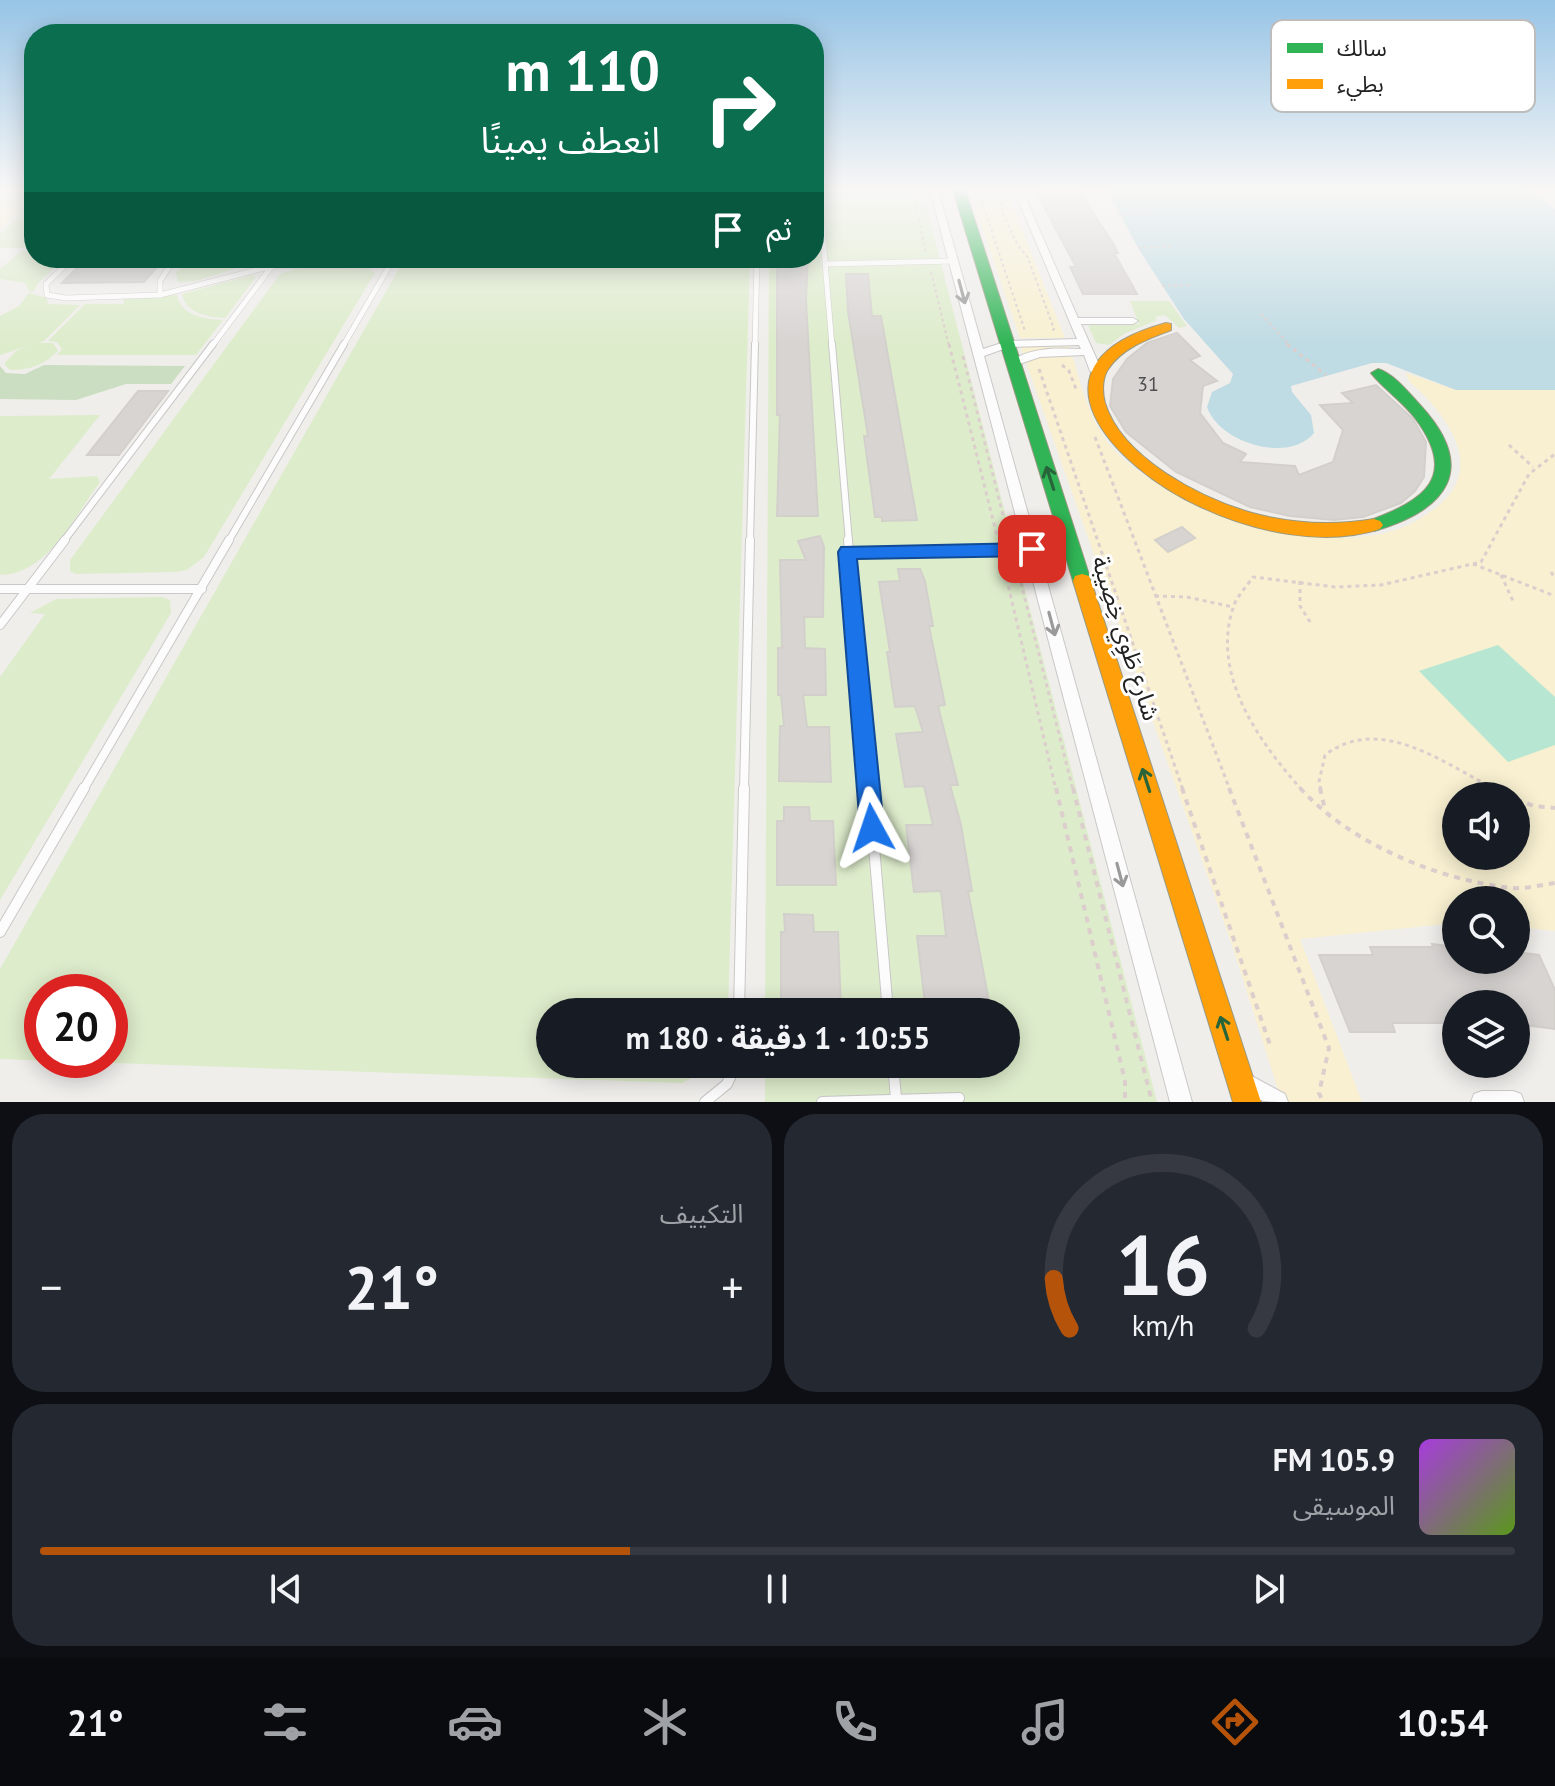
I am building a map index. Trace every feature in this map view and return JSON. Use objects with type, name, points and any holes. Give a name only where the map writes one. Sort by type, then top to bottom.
[{"type":"street","points":[[948,241],[1181,1102]]},
{"type":"street","name":"شارع طَوِي خِصِيبة","points":[[975,241],[1244,1092]]},
{"type":"street","points":[[1040,241],[1096,371],[1096,399],[1110,429],[1138,460],[1180,490],[1236,514],[1281,525],[1326,530],[1379,525],[1401,517],[1426,502],[1440,482],[1444,466],[1440,442],[1426,418],[1405,394],[1378,373]]},
{"type":"street","points":[[1074,321],[1133,321]]},
{"type":"street","points":[[1096,371],[1107,356],[1123,344],[1166,327]]},
{"type":"street","points":[[979,354],[1008,344],[1044,348],[1085,347]]},
{"type":"street","points":[[1014,363],[1044,348]]},
{"type":"street","points":[[1244,1092],[1277,1102]]},
{"type":"street","points":[[1482,1102],[1513,1102]]},
{"type":"lane","points":[[824,252],[887,998]]},
{"type":"lane","points":[[825,264],[954,261]]},
{"type":"lane","points":[[63,268],[46,284],[47,295],[58,298],[160,295],[264,268]]},
{"type":"lane","points":[[160,295],[160,281],[168,268]]},
{"type":"lane","points":[[0,625],[270,268]]},
{"type":"lane","points":[[0,932],[389,268]]},
{"type":"lane","points":[[739,998],[757,268]]},
{"type":"lane","points":[[847,552],[1032,549]]},
{"type":"lane","points":[[0,589],[202,589]]},
{"type":"lane","points":[[705,1102],[727,1084],[730,1078]]},
{"type":"lane","points":[[894,1078],[896,1098]]},
{"type":"lane","points":[[822,1102],[959,1098]]},
{"type":"path","points":[[924,241],[927,257]]},
{"type":"path","points":[[995,241],[1025,331]]},
{"type":"path","points":[[1016,241],[1028,258],[1054,329],[1044,335],[1044,348],[1050,360],[1069,371],[1080,399]]},
{"type":"path","points":[[1138,248],[1172,246]]},
{"type":"path","points":[[929,265],[997,536]]},
{"type":"path","points":[[1162,286],[1191,285]]},
{"type":"path","points":[[1261,314],[1279,337],[1326,375]]},
{"type":"path","points":[[960,345],[1005,523]]},
{"type":"path","points":[[1039,369],[1271,1048]]},
{"type":"path","points":[[1091,428],[1329,1048],[1319,1093],[1323,1102]]},
{"type":"path","points":[[1509,445],[1533,467]]},
{"type":"path","points":[[1555,454],[1533,467],[1491,550],[1481,562],[1381,585],[1335,587],[1253,577],[1233,607],[1226,658],[1238,698],[1283,769],[1312,801],[1325,810],[1400,857],[1463,878],[1515,888],[1555,883]]},
{"type":"path","points":[[1001,556],[1125,1081],[1125,1102]]},
{"type":"path","points":[[1473,564],[1555,596]]},
{"type":"path","points":[[1017,567],[1152,1102]]},
{"type":"path","points":[[1551,572],[1555,578]]},
{"type":"path","points":[[1501,575],[1514,603]]},
{"type":"path","points":[[1300,581],[1300,606],[1312,625]]},
{"type":"path","points":[[1155,596],[1187,597],[1233,607]]},
{"type":"path","points":[[1325,810],[1319,782],[1325,755],[1345,741],[1375,740],[1408,746],[1481,782]]},
{"type":"path","points":[[1530,804],[1555,808]]},
{"type":"green space","points":[[0,241],[24,241],[24,248],[0,248]]},
{"type":"green space","points":[[824,241],[935,241],[1157,1102],[765,1102],[765,1078],[1020,1078],[1020,998],[765,998],[769,268],[824,268]]},
{"type":"green space","points":[[21,251],[24,251],[24,268],[54,268],[30,292],[25,283],[0,279],[0,269]]},
{"type":"green space","points":[[181,268],[237,268],[196,281],[178,282],[176,272]]},
{"type":"green space","points":[[368,268],[375,273],[204,557],[187,570],[176,572],[76,574],[70,571],[70,560],[280,274],[295,269]]},
{"type":"green space","points":[[399,268],[750,268],[728,998],[536,998],[536,1078],[128,1064],[128,974],[24,974],[24,1060],[0,1059],[0,969]]},
{"type":"green space","points":[[252,275],[256,277],[225,318],[205,315],[193,310],[184,301],[182,294]]},
{"type":"green space","points":[[29,293],[47,298],[48,304],[80,305],[44,341],[0,355],[0,316],[19,306]]},
{"type":"green space","points":[[177,295],[183,308],[189,312],[223,320],[196,355],[57,355],[62,349],[57,342],[48,341],[85,304],[124,304],[123,299]]},
{"type":"green space","points":[[1130,301],[1169,301],[1187,326],[1179,328],[1165,315],[1155,317],[1157,320],[1124,334],[1109,345],[1096,343],[1088,325],[1139,324]]},
{"type":"green space","points":[[35,343],[53,343],[58,351],[30,368],[10,370],[4,364],[16,351]]},
{"type":"green space","points":[[44,365],[185,366],[171,384],[126,384],[76,400],[0,399],[0,366],[6,373],[25,374]]},
{"type":"green space","points":[[100,415],[49,479],[97,476],[100,482],[46,555],[17,572],[0,575],[0,416]]},
{"type":"green space","points":[[162,597],[170,600],[171,613],[0,900],[0,677],[45,614],[30,613],[56,599]]},
{"type":"green space","points":[[1498,645],[1555,697],[1555,745],[1508,762],[1419,671]]},
{"type":"green space","points":[[540,1078],[691,1078],[682,1083]]},
{"type":"sand","points":[[987,241],[1027,241],[1065,338],[1020,338]]},
{"type":"sand","points":[[1029,345],[1069,345],[1087,403],[1100,431],[1119,455],[1147,477],[1182,497],[1223,514],[1266,528],[1310,536],[1352,538],[1391,531],[1424,516],[1452,491],[1460,470],[1454,437],[1406,373],[1456,390],[1555,390],[1555,931],[1530,928],[1530,886],[1442,886],[1442,924],[1300,939],[1362,1102],[1282,1102],[1232,945],[1021,348]]},
{"type":"water","points":[[1134,241],[1555,241],[1555,390],[1456,390],[1386,363],[1372,363],[1291,386],[1292,392],[1311,415],[1314,433],[1303,442],[1288,447],[1256,445],[1225,431],[1214,420],[1207,407],[1212,392],[1230,383],[1233,374],[1184,319]]},
{"type":"building","points":[[1062,241],[1112,241],[1118,253],[1114,253],[1137,294],[1083,294],[1070,267],[1076,267]]},
{"type":"building","points":[[77,268],[156,268],[144,282],[62,283]]},
{"type":"building","points":[[777,268],[808,268],[806,300],[818,516],[777,516],[780,415],[777,415]]},
{"type":"building","points":[[846,274],[868,274],[872,316],[881,316],[917,520],[882,521],[882,517],[875,517],[864,436],[868,436],[848,312]]},
{"type":"building","points":[[1177,333],[1200,356],[1190,360],[1217,381],[1203,386],[1200,413],[1223,443],[1246,454],[1240,462],[1295,466],[1299,475],[1333,462],[1343,430],[1320,405],[1353,403],[1342,393],[1376,385],[1413,419],[1426,442],[1424,477],[1415,491],[1401,503],[1363,517],[1334,520],[1290,516],[1250,507],[1176,472],[1126,432],[1110,406],[1113,379],[1127,359],[1147,343]]},
{"type":"building","points":[[138,391],[168,391],[119,455],[87,455]]},
{"type":"building","points":[[1182,527],[1195,538],[1168,552],[1155,540]]},
{"type":"building","points":[[820,536],[824,547],[823,617],[804,617],[805,648],[825,649],[826,695],[803,695],[807,727],[829,727],[831,782],[779,781],[780,726],[784,726],[781,695],[778,695],[778,648],[782,648],[780,560],[806,560],[798,541]]},
{"type":"building","points":[[898,569],[920,569],[925,581],[933,626],[929,626],[945,705],[938,706],[958,785],[950,785],[961,825],[972,891],[968,891],[988,998],[924,998],[917,936],[946,936],[941,891],[914,892],[906,825],[933,825],[924,786],[905,787],[896,734],[923,732],[915,706],[895,707],[879,582],[900,581]]},
{"type":"building","points":[[784,807],[809,807],[810,821],[833,821],[836,885],[777,885],[777,821],[784,821]]},
{"type":"building","points":[[784,914],[813,915],[814,932],[838,932],[841,998],[781,998],[781,932],[785,932]]},
{"type":"building","points":[[1432,944],[1442,945],[1442,974],[1530,974],[1530,954],[1539,955],[1555,990],[1555,1029],[1530,1026],[1530,990],[1442,990],[1442,1023],[1392,1023],[1395,1032],[1350,1032],[1319,955],[1373,955],[1370,947],[1433,947]]},
{"type":"traffic: fast","points":[[975,241],[1082,581]]},
{"type":"traffic: fast","points":[[1374,525],[1409,512],[1431,496],[1442,478],[1442,458],[1435,436],[1401,393],[1378,373]]},
{"type":"traffic: slow","points":[[1166,327],[1123,345],[1100,368],[1094,392],[1102,418],[1120,443],[1145,466],[1176,487],[1247,518],[1311,530],[1374,525]]},
{"type":"traffic: slow","points":[[1082,581],[1247,1102]]},
{"type":"route","points":[[872,828],[847,552],[1032,549]]}]
